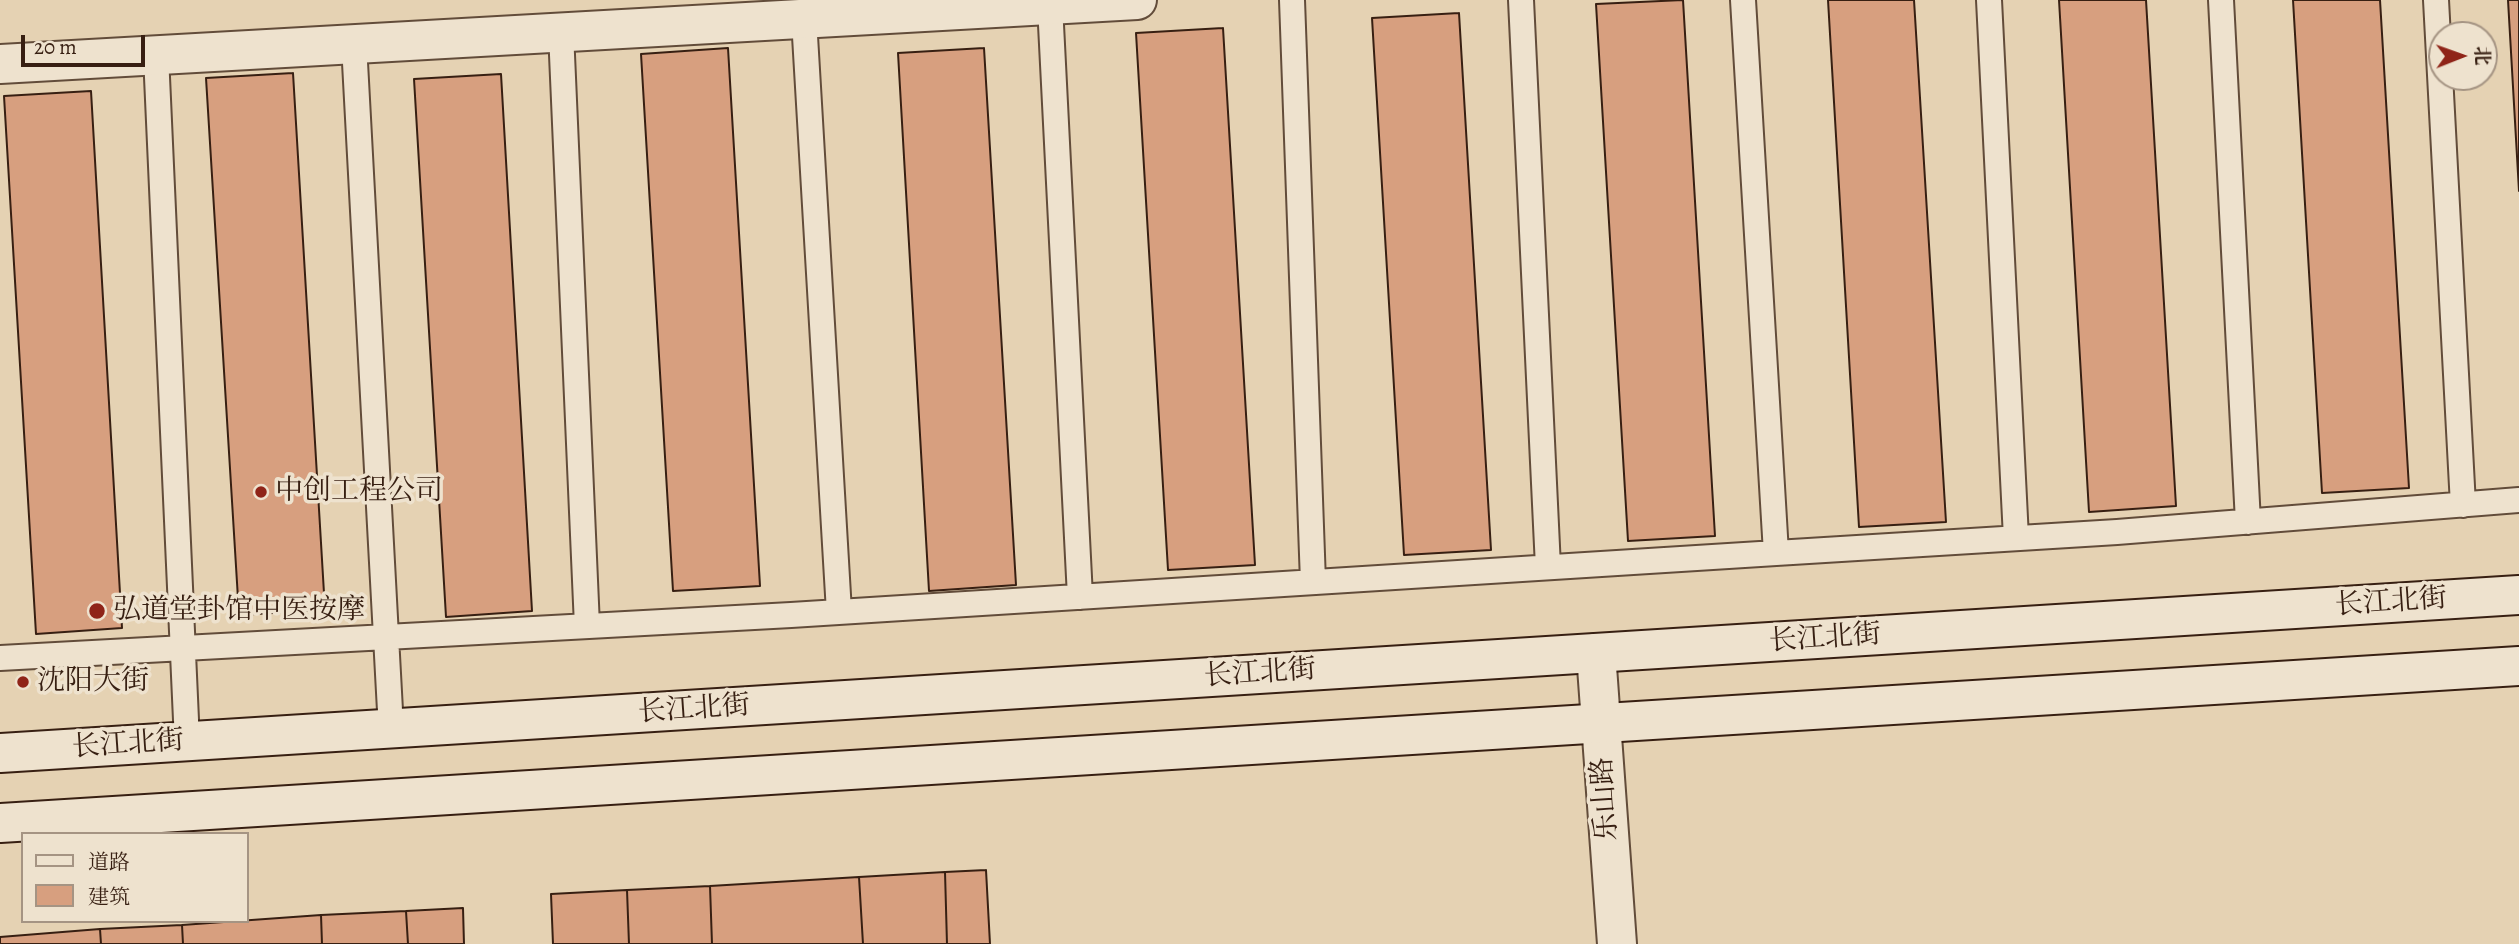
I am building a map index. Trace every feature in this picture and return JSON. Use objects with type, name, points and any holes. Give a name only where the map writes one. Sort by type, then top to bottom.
[{"type":"main road","points":[[0,64],[1138,0]]},
{"type":"main road","name":"长江北街","points":[[0,753],[2519,595]]},
{"type":"main road","name":"乐山路","points":[[1596,653],[1618,944]]},
{"type":"main road","points":[[0,823],[2519,666]]},
{"type":"lane","points":[[1292,0],[1313,582]]},
{"type":"lane","points":[[1521,0],[1548,567]]},
{"type":"lane","points":[[1743,0],[1776,553]]},
{"type":"lane","points":[[1989,0],[2016,538]]},
{"type":"lane","points":[[2221,0],[2248,522]]},
{"type":"lane","points":[[2436,0],[2463,505]]},
{"type":"lane","points":[[1050,5],[1080,597]]},
{"type":"lane","points":[[804,19],[839,612]]},
{"type":"lane","points":[[561,32],[587,626]]},
{"type":"lane","points":[[355,44],[391,729]]},
{"type":"lane","points":[[156,55],[187,742]]},
{"type":"lane","points":[[0,658],[1080,597],[2016,538],[2519,500]]},
{"type":"building","points":[[1683,0],[1715,536],[1628,541],[1596,4]]},
{"type":"building","points":[[1828,0],[1914,0],[1946,522],[1859,527]]},
{"type":"building","points":[[2059,0],[2146,0],[2176,506],[2089,512]]},
{"type":"building","points":[[2293,0],[2380,0],[2409,488],[2322,493]]},
{"type":"building","points":[[2508,0],[2519,0],[2519,191]]},
{"type":"building","points":[[1459,13],[1491,550],[1404,555],[1372,18]]},
{"type":"building","points":[[1223,28],[1255,565],[1168,570],[1136,33]]},
{"type":"building","points":[[728,48],[760,586],[673,591],[641,54]]},
{"type":"building","points":[[984,48],[1016,585],[929,591],[898,53]]},
{"type":"building","points":[[293,73],[325,610],[239,615],[206,78]]},
{"type":"building","points":[[501,74],[532,611],[446,617],[414,79]]},
{"type":"building","points":[[91,91],[122,628],[36,634],[4,96]]},
{"type":"building","points":[[986,870],[990,944],[947,944],[945,872]]},
{"type":"building","points":[[945,872],[947,944],[863,944],[859,877]]},
{"type":"building","points":[[859,877],[863,944],[712,944],[710,886]]},
{"type":"building","points":[[710,886],[712,944],[629,944],[627,890]]},
{"type":"building","points":[[627,890],[629,944],[553,944],[551,894]]},
{"type":"building","points":[[463,908],[464,944],[408,944],[406,911]]},
{"type":"building","points":[[406,911],[408,944],[322,944],[321,915]]},
{"type":"building","points":[[321,915],[322,944],[183,944],[182,925],[248,923],[248,920]]},
{"type":"building","points":[[182,925],[183,944],[101,944],[100,929]]},
{"type":"building","points":[[100,929],[101,944],[0,944],[0,937]]},
{"type":"place","name":"中创工程公司","points":[[261,492]]},
{"type":"place","name":"弘道堂卦馆中医按摩","points":[[97,611]]},
{"type":"place","name":"沈阳大街","points":[[23,682]]}]
